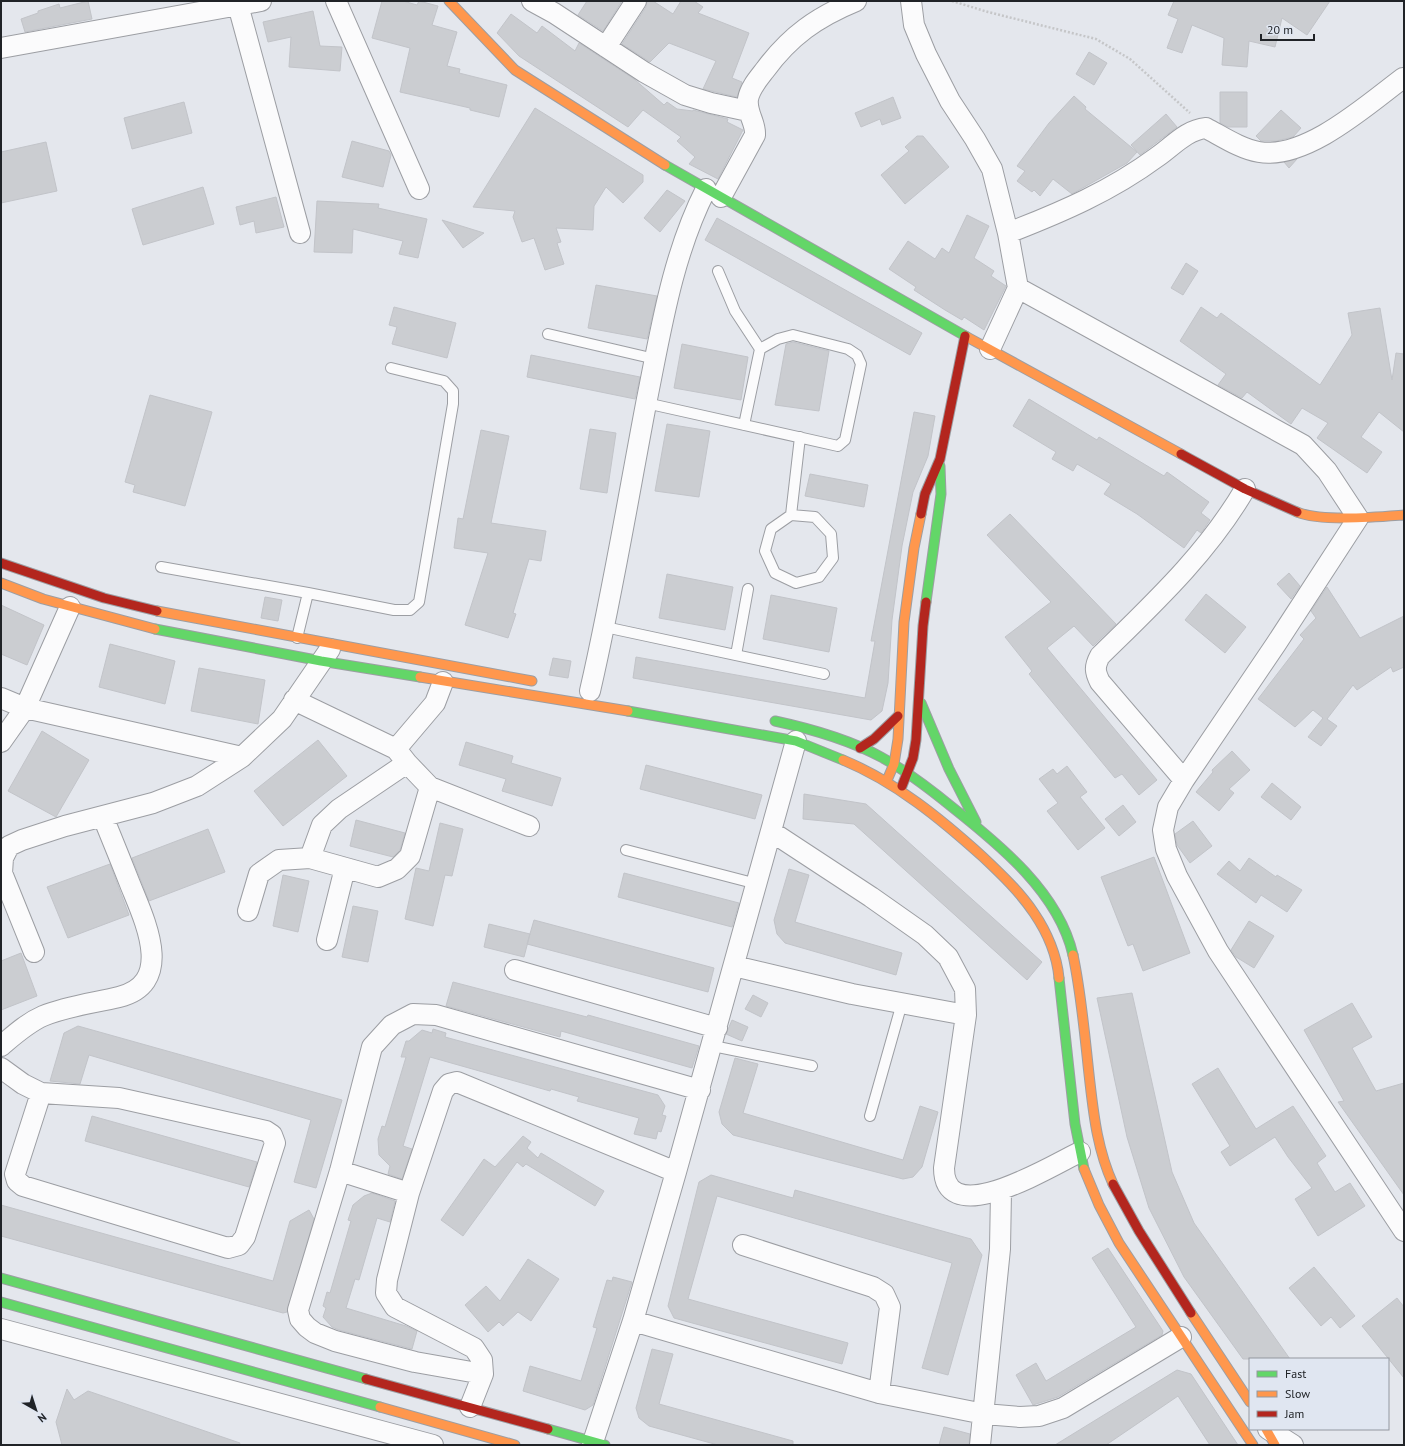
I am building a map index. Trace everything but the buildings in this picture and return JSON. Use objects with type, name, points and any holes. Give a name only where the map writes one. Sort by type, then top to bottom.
[{"type":"main road","points":[[455,3],[515,70],[608,130],[713,193],[965,336],[1245,489],[1300,513],[1319,516],[1358,518],[1404,515]]},
{"type":"main road","points":[[887,782],[894,764],[898,739],[904,622],[914,548],[925,494],[940,459],[965,336]]},
{"type":"main road","points":[[900,790],[913,758],[916,740],[923,626],[942,494],[940,459]]},
{"type":"main road","points":[[1,563],[50,581],[104,598],[171,614],[539,682]]},
{"type":"main road","points":[[1,583],[70,607],[167,632],[321,661],[697,722],[796,741],[835,756],[900,790],[960,836],[1004,877],[1034,913],[1048,939],[1058,969],[1074,1124],[1083,1167],[1099,1205],[1119,1243],[1253,1445]]},
{"type":"main road","points":[[918,698],[946,763],[979,829]]},
{"type":"main road","points":[[860,748],[874,739],[898,716]]},
{"type":"main road","points":[[762,719],[800,726],[832,736],[894,764],[908,772],[979,829],[1019,868],[1050,904],[1062,925],[1070,947],[1082,1009],[1095,1120],[1103,1158],[1118,1195],[1136,1227],[1249,1400]]},
{"type":"main road","points":[[1,1278],[470,1407],[597,1444]]},
{"type":"main road","points":[[1,1302],[462,1438],[515,1445]]},
{"type":"main road","points":[[1268,1430],[1275,1445]]},
{"type":"street","points":[[1,48],[261,1]]},
{"type":"street","points":[[336,1],[419,189]]},
{"type":"street","points":[[532,1],[554,13],[606,47],[685,95],[711,103],[748,111]]},
{"type":"street","points":[[606,47],[636,1]]},
{"type":"street","points":[[590,691],[605,627],[646,403],[669,292],[692,216],[713,193],[755,135],[756,128],[748,111],[748,99],[755,83],[778,53],[806,27],[830,12],[856,1]]},
{"type":"street","points":[[911,1],[914,25],[926,54],[950,101],[975,139],[992,169],[1008,233],[1018,288],[990,349]]},
{"type":"street","points":[[238,5],[300,233]]},
{"type":"street","points":[[1008,233],[1098,196],[1156,158],[1189,132],[1206,128],[1259,152],[1286,151],[1298,148],[1327,132],[1403,78]]},
{"type":"street","points":[[1018,288],[1303,445],[1327,471],[1358,518],[1276,644],[1184,780],[1168,806],[1163,830],[1166,849],[1177,876],[1218,951],[1404,1231]]},
{"type":"street","points":[[1184,780],[1100,682],[1095,673],[1095,665],[1100,656],[1179,578],[1214,536],[1245,489]]},
{"type":"street","points":[[1,742],[25,708],[70,607]]},
{"type":"street","points":[[34,952],[2,873],[5,844],[153,803],[197,786],[242,757],[282,719],[334,644]]},
{"type":"street","points":[[310,858],[322,825],[402,756],[435,703],[443,682]]},
{"type":"street","points":[[1,698],[25,708],[242,757]]},
{"type":"street","points":[[294,700],[402,756],[430,787],[529,826]]},
{"type":"street","points":[[597,1444],[700,1090],[796,741]]},
{"type":"street","points":[[248,911],[259,874],[280,860],[310,858],[378,877],[397,869],[410,856],[430,787]]},
{"type":"street","points":[[1,1046],[18,1032],[42,1016],[136,991],[144,983],[149,973],[152,956],[150,932],[103,816]]},
{"type":"street","points":[[772,832],[871,896],[925,935],[948,957],[966,990],[966,1015],[944,1168],[944,1179],[948,1186],[955,1192],[966,1196],[1001,1191],[1080,1152]]},
{"type":"street","points":[[327,940],[345,868]]},
{"type":"street","points":[[734,966],[852,994],[966,1015]]},
{"type":"street","points":[[515,970],[715,1037]]},
{"type":"street","points":[[483,1374],[415,1362],[335,1341],[307,1328],[300,1319],[298,1310],[340,1171],[372,1047],[392,1024],[413,1014],[436,1015],[700,1090]]},
{"type":"street","points":[[1,1068],[23,1084],[41,1093],[119,1098],[266,1131],[272,1135],[275,1143],[245,1237],[239,1245],[228,1248],[23,1186],[17,1181],[15,1174],[41,1093]]},
{"type":"street","points":[[470,1407],[483,1374],[482,1360],[474,1348],[395,1307],[386,1294],[387,1280],[409,1193],[442,1090],[449,1084],[457,1082],[676,1172]]},
{"type":"street","points":[[340,1171],[409,1193]]},
{"type":"street","points":[[980,1445],[1000,1249],[1001,1191]]},
{"type":"street","points":[[743,1245],[873,1287],[884,1294],[890,1307],[879,1393]]},
{"type":"street","points":[[633,1322],[879,1393],[984,1414],[1039,1416],[1063,1408],[1181,1337]]},
{"type":"street","points":[[1,1329],[433,1445]]},
{"type":"street","points":[[1269,1430],[1293,1445]]},
{"type":"lane","points":[[718,271],[736,311],[760,349],[744,425]]},
{"type":"lane","points":[[548,334],[655,359]]},
{"type":"lane","points":[[646,403],[838,446],[845,440],[861,364],[857,356],[848,349],[793,335],[778,339],[760,349]]},
{"type":"lane","points":[[160,567],[394,610],[410,610],[419,602],[453,404],[453,391],[444,381],[391,368]]},
{"type":"lane","points":[[791,515],[814,517],[831,534],[833,558],[819,577],[796,583],[774,573],[765,551],[771,529],[791,515],[800,437]]},
{"type":"lane","points":[[736,655],[748,589]]},
{"type":"lane","points":[[297,638],[308,593]]},
{"type":"lane","points":[[605,627],[824,674]]},
{"type":"lane","points":[[626,850],[757,884]]},
{"type":"lane","points":[[870,1116],[902,1003]]},
{"type":"lane","points":[[715,1037],[812,1066]]},
{"type":"path","points":[[952,1],[988,12],[1096,39],[1130,59],[1206,128]]},
{"type":"traffic: fast","points":[[665,165],[967,337]]},
{"type":"traffic: fast","points":[[926,602],[941,494],[940,466]]},
{"type":"traffic: fast","points":[[155,629],[321,661],[420,677]]},
{"type":"traffic: fast","points":[[921,703],[949,769],[976,822]]},
{"type":"traffic: fast","points":[[628,711],[796,741],[843,760]]},
{"type":"traffic: fast","points":[[775,721],[803,727],[856,745],[881,757],[918,780],[989,837],[1025,872],[1055,911],[1066,932],[1073,955]]},
{"type":"traffic: fast","points":[[1059,978],[1075,1124],[1084,1169]]},
{"type":"traffic: fast","points":[[1,1278],[366,1379]]},
{"type":"traffic: fast","points":[[1,1302],[380,1407]]},
{"type":"traffic: fast","points":[[548,1429],[605,1445]]},
{"type":"traffic: slow","points":[[449,1],[515,70],[665,165]]},
{"type":"traffic: slow","points":[[967,337],[1181,454]]},
{"type":"traffic: slow","points":[[1297,512],[1307,515],[1334,518],[1365,518],[1404,515]]},
{"type":"traffic: slow","points":[[888,778],[894,764],[898,739],[904,622],[914,548],[921,514]]},
{"type":"traffic: slow","points":[[1,583],[43,599],[155,629]]},
{"type":"traffic: slow","points":[[157,611],[532,681]]},
{"type":"traffic: slow","points":[[420,677],[628,711]]},
{"type":"traffic: slow","points":[[843,760],[881,779],[917,802],[967,843],[1003,877],[1029,905],[1039,920],[1051,944],[1059,978]]},
{"type":"traffic: slow","points":[[1073,955],[1081,1003],[1095,1122],[1100,1147],[1113,1184]]},
{"type":"traffic: slow","points":[[1084,1169],[1099,1205],[1119,1243],[1253,1445]]},
{"type":"traffic: slow","points":[[1191,1313],[1249,1400]]},
{"type":"traffic: slow","points":[[380,1407],[515,1445]]},
{"type":"traffic: slow","points":[[1267,1430],[1275,1445]]},
{"type":"traffic: jam","points":[[921,514],[925,494],[940,459],[965,336]]},
{"type":"traffic: jam","points":[[1181,454],[1245,489],[1297,512]]},
{"type":"traffic: jam","points":[[1,563],[104,598],[157,611]]},
{"type":"traffic: jam","points":[[902,786],[913,758],[916,740],[923,626],[926,602]]},
{"type":"traffic: jam","points":[[860,748],[874,739],[898,716]]},
{"type":"traffic: jam","points":[[1113,1184],[1139,1231],[1191,1313]]},
{"type":"traffic: jam","points":[[366,1379],[548,1429]]}]
